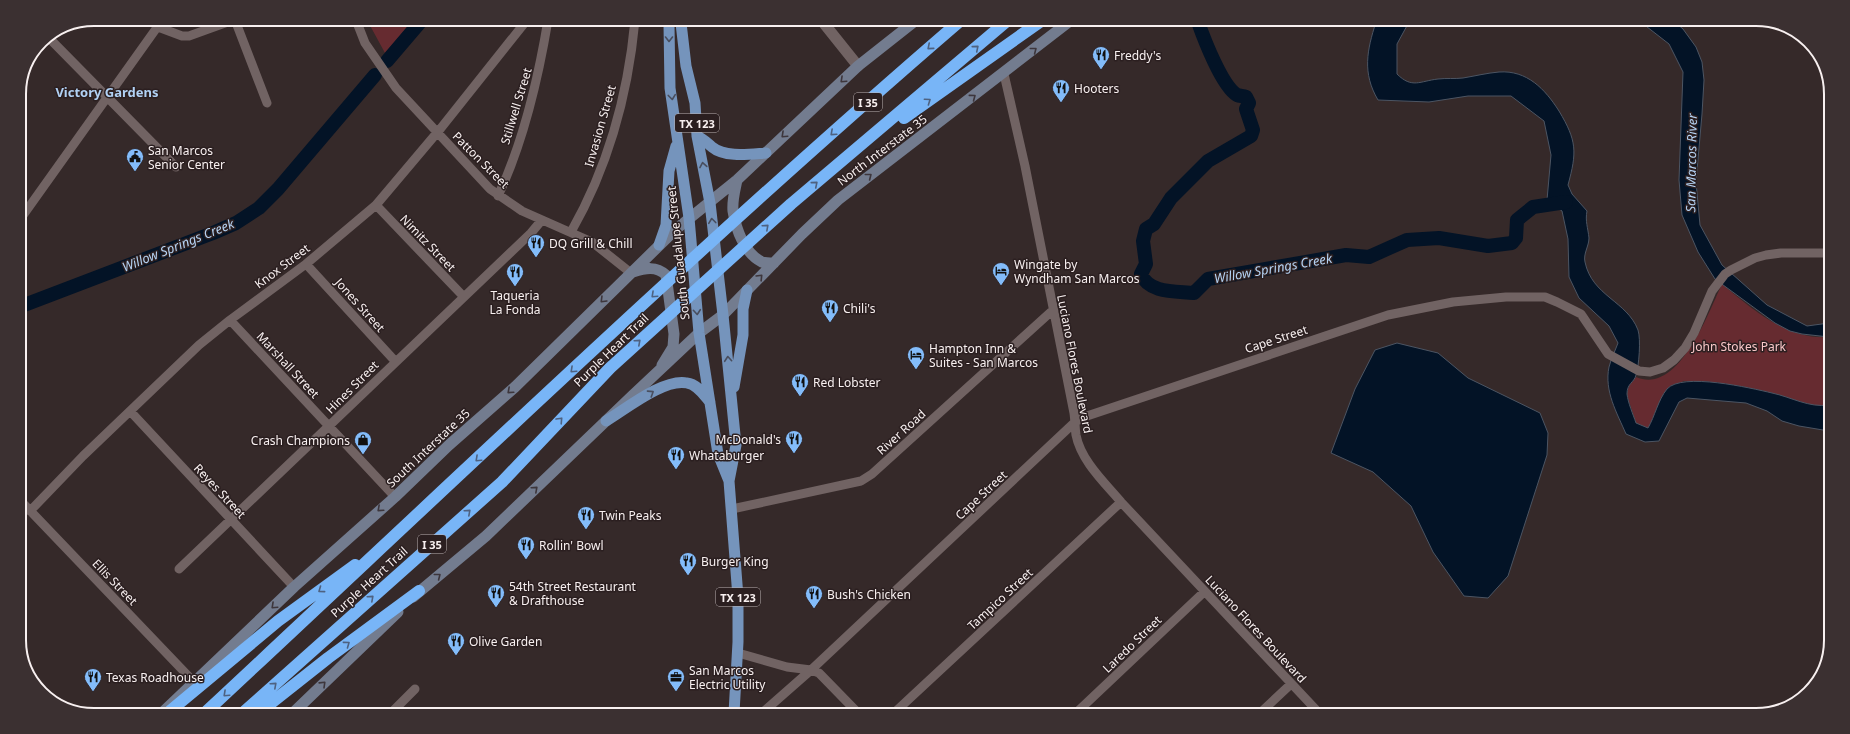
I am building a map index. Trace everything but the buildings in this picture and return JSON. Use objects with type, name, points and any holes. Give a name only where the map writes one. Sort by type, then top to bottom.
[{"type":"highway","name":"Purple Heart Trail","points":[[210,708],[601,343],[776,183],[954,26]]},
{"type":"highway","name":"Purple Heart Trail","points":[[248,708],[502,482],[610,368],[791,204],[1001,26]]},
{"type":"highway","points":[[839,163],[1034,26]]},
{"type":"highway","points":[[174,708],[278,621],[398,534]]},
{"type":"highway","points":[[265,708],[328,658],[419,591]]},
{"type":"main road","name":"South Guadalupe Street","points":[[669,26],[669,69],[677,141],[689,218],[699,333],[718,454],[729,481],[732,509],[738,597],[738,653],[734,708]]},
{"type":"main road","name":"South Guadalupe Street","points":[[681,26],[686,66],[695,103],[697,136],[710,203],[723,315],[736,445],[729,481]]},
{"type":"main road","points":[[710,203],[737,180],[858,66],[909,26]]},
{"type":"main road","name":"North Interstate 35","points":[[723,315],[838,200],[1004,74],[1064,26]]},
{"type":"main road","points":[[697,136],[708,142],[713,148],[726,152],[746,155],[766,153]]},
{"type":"main road","points":[[659,245],[666,226],[669,171],[677,141]]},
{"type":"main road","points":[[737,180],[733,210],[740,237],[754,256],[763,262],[774,263]]},
{"type":"main road","name":"South Interstate 35","points":[[167,708],[294,587],[449,445],[524,379],[659,245],[689,218],[710,203]]},
{"type":"main road","points":[[631,273],[644,268],[653,268],[661,270],[666,275],[674,334],[673,347],[656,374]]},
{"type":"main road","points":[[732,402],[743,335],[743,310],[747,290]]},
{"type":"main road","points":[[299,708],[419,591],[486,536],[699,333],[723,315]]},
{"type":"main road","points":[[606,421],[660,387],[673,382],[689,383],[700,390],[711,402]]},
{"type":"street","points":[[26,211],[159,26]]},
{"type":"street","points":[[166,26],[182,36],[189,36],[216,26]]},
{"type":"street","points":[[238,26],[267,103]]},
{"type":"street","name":"Patton Street","points":[[358,26],[365,43],[384,73],[396,88],[490,190],[541,221],[571,232],[592,242],[631,273]]},
{"type":"street","name":"Knox Street","points":[[30,511],[130,411],[199,345],[230,320],[306,264],[376,205],[437,133],[522,26]]},
{"type":"street","name":"Stillwell Street","points":[[498,196],[522,133],[539,75],[547,26]]},
{"type":"street","name":"Invasion Street","points":[[571,232],[586,205],[597,180],[611,141],[628,70],[634,26]]},
{"type":"street","points":[[826,26],[858,66]]},
{"type":"street","points":[[52,41],[176,167]]},
{"type":"street","name":"Luciano Flores Boulevard","points":[[1004,74],[1025,166],[1075,422],[1076,436],[1088,461],[1121,502],[1314,708]]},
{"type":"street","name":"Nimitz Street","points":[[376,205],[464,297]]},
{"type":"street","name":"Hines Street","points":[[180,569],[395,361],[464,297],[541,221]]},
{"type":"street","name":"Cape Street","points":[[768,708],[811,670],[1075,422],[1111,406],[1388,315],[1453,302],[1506,297],[1544,297],[1581,314],[1608,354],[1639,371],[1650,372],[1663,368],[1674,360],[1685,348],[1716,284],[1731,270],[1755,258],[1766,255],[1781,253],[1824,254]]},
{"type":"street","name":"Jones Street","points":[[306,264],[395,361]]},
{"type":"street","name":"River Road","points":[[732,509],[861,481],[872,474],[1052,310]]},
{"type":"street","name":"Marshall Street","points":[[230,320],[395,496]]},
{"type":"street","name":"Reyes Street","points":[[130,411],[294,587]]},
{"type":"street","name":"Tampico Street","points":[[899,708],[1121,502]]},
{"type":"street","name":"Ellis Street","points":[[26,507],[194,682]]},
{"type":"street","name":"Laredo Street","points":[[1081,708],[1204,592]]},
{"type":"street","points":[[738,653],[788,667],[811,670],[819,673],[853,708]]},
{"type":"street","points":[[1265,708],[1291,684]]},
{"type":"street","points":[[396,708],[415,689]]},
{"type":"green space","points":[[370,26],[408,26],[385,53]]},
{"type":"green space","name":"John Stokes Park","points":[[1722,284],[1758,313],[1771,321],[1799,334],[1824,337],[1824,406],[1807,404],[1772,393],[1739,386],[1683,381],[1648,428],[1636,423],[1627,395],[1629,384],[1636,377],[1652,380],[1666,374],[1679,363],[1690,348],[1709,313]]},
{"type":"water","points":[[1375,26],[1407,26],[1397,44],[1397,74],[1402,79],[1416,83],[1438,79],[1463,78],[1494,72],[1509,72],[1518,74],[1534,82],[1554,103],[1565,121],[1574,147],[1573,164],[1568,185],[1572,194],[1587,211],[1586,221],[1589,238],[1585,253],[1585,262],[1589,273],[1602,291],[1633,320],[1638,330],[1639,359],[1637,371],[1635,378],[1627,390],[1629,405],[1636,423],[1648,428],[1661,398],[1667,389],[1675,384],[1701,381],[1749,388],[1800,402],[1824,406],[1824,430],[1799,426],[1782,421],[1767,411],[1746,403],[1687,398],[1679,402],[1659,441],[1645,442],[1626,434],[1612,402],[1608,385],[1609,367],[1618,343],[1609,326],[1579,298],[1569,277],[1568,239],[1562,211],[1547,200],[1551,155],[1544,121],[1511,96],[1468,96],[1429,102],[1378,100],[1373,90],[1368,71],[1368,52]]},
{"type":"water","name":"San Marcos River","points":[[1646,26],[1680,26],[1696,47],[1702,62],[1704,80],[1696,182],[1700,225],[1722,265],[1767,305],[1807,326],[1824,324],[1824,336],[1790,331],[1775,323],[1715,279],[1698,252],[1682,215],[1679,180],[1683,72],[1669,44]]},
{"type":"water","points":[[1397,343],[1438,353],[1468,378],[1540,413],[1548,433],[1547,455],[1508,576],[1488,598],[1464,596],[1433,552],[1411,506],[1373,472],[1331,453],[1355,389],[1375,350]]},
{"type":"waterway","name":"Willow Springs Creek","points":[[387,61],[417,26]]},
{"type":"waterway","name":"Willow Springs Creek","points":[[1200,26],[1214,62],[1225,82],[1237,95],[1246,97],[1249,103],[1246,109],[1253,130],[1251,136],[1208,161],[1171,198],[1154,224],[1146,229],[1143,241],[1146,264],[1141,274],[1150,285],[1164,290],[1194,293],[1208,279],[1346,255],[1369,257],[1407,240],[1439,238],[1488,246],[1512,243],[1516,238],[1517,220],[1533,207],[1566,202]]},
{"type":"waterway","name":"Willow Springs Creek","points":[[26,304],[213,233],[236,223],[259,208],[278,189],[375,75]]},
{"type":"place","name":"Freddy's","points":[[1101,70]]},
{"type":"place","name":"Hooters","points":[[1061,103]]},
{"type":"place","name":"San Marcos Senior Center","points":[[135,172]]},
{"type":"place","name":"DQ Grill & Chill","points":[[536,258]]},
{"type":"place","name":"Wingate by Wyndham San Marcos","points":[[1001,286]]},
{"type":"place","name":"Taqueria La Fonda","points":[[515,287]]},
{"type":"place","name":"Chili's","points":[[830,323]]},
{"type":"place","name":"Hampton Inn & Suites - San Marcos","points":[[916,370]]},
{"type":"place","name":"Red Lobster","points":[[800,397]]},
{"type":"place","name":"McDonald's","points":[[794,454]]},
{"type":"place","name":"Crash Champions","points":[[363,455]]},
{"type":"place","name":"Whataburger","points":[[676,470]]},
{"type":"place","name":"Twin Peaks","points":[[586,530]]},
{"type":"place","name":"Rollin' Bowl","points":[[526,560]]},
{"type":"place","name":"Burger King","points":[[688,576]]},
{"type":"place","name":"54th Street Restaurant & Drafthouse","points":[[496,608]]},
{"type":"place","name":"Bush's Chicken","points":[[814,609]]},
{"type":"place","name":"Olive Garden","points":[[456,656]]},
{"type":"place","name":"Texas Roadhouse","points":[[93,692]]},
{"type":"place","name":"San Marcos Electric Utility","points":[[676,692]]},
{"type":"district","name":"Victory Gardens","points":[[107,92]]}]
